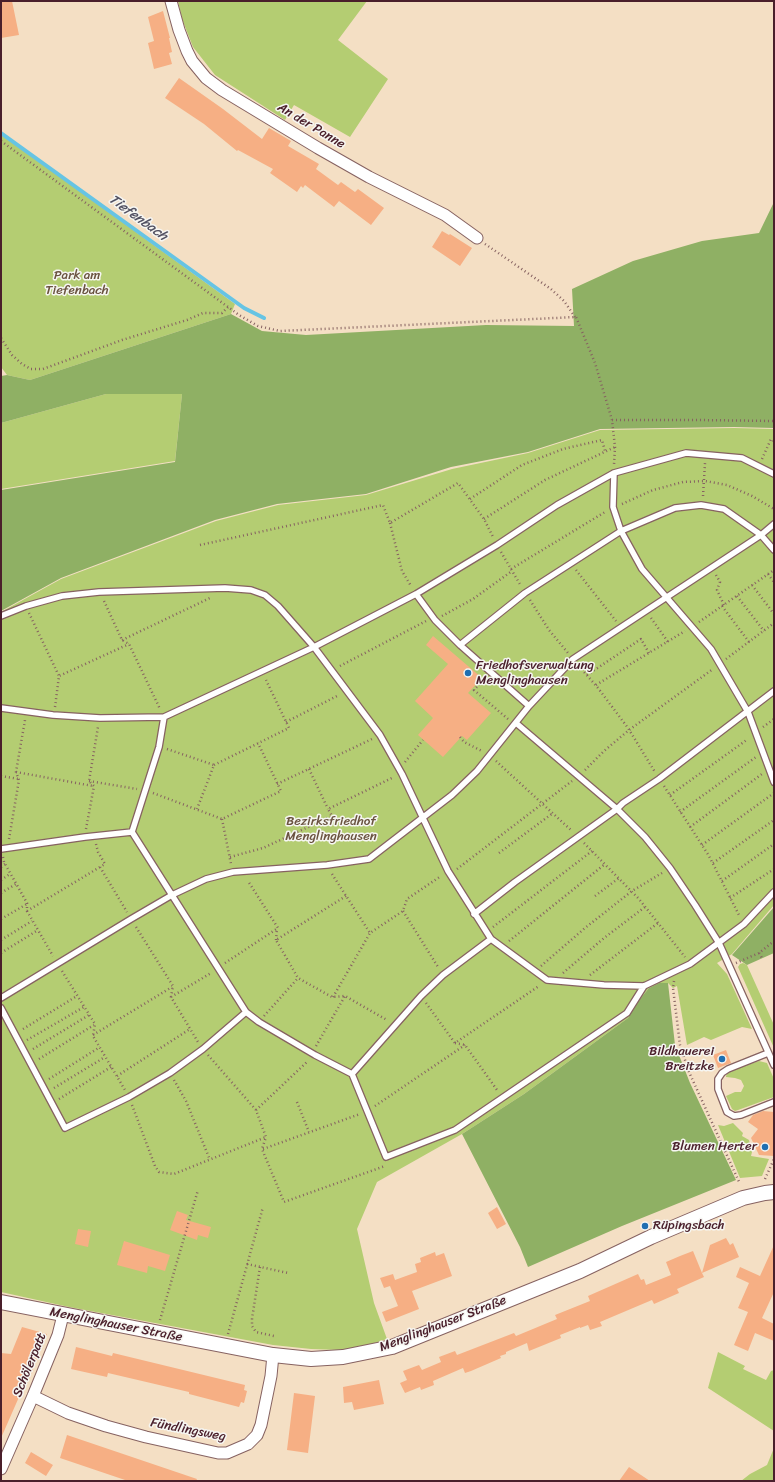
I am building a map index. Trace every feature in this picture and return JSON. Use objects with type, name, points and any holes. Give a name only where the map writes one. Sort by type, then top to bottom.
[{"type":"street","name":"An der Panne","points":[[171,1],[179,30],[187,51],[192,61],[206,78],[222,90],[318,148],[369,177],[445,215],[477,238]]},
{"type":"street","name":"Menglinghauser Straße","points":[[1,1302],[273,1355],[311,1359],[343,1357],[392,1347],[580,1270],[651,1237],[743,1198],[774,1192]]},
{"type":"street","name":"Schölerpatt","points":[[1,1469],[5,1451],[33,1396],[58,1334],[63,1315]]},
{"type":"street","name":"Fündlingsweg","points":[[33,1396],[68,1413],[106,1426],[160,1440],[227,1453],[248,1444],[257,1434],[261,1425],[273,1355]]},
{"type":"lane","points":[[1,708],[53,715],[100,718],[164,717],[314,647],[416,594],[497,545],[557,505],[614,473],[686,453],[742,458],[774,474]]},
{"type":"lane","points":[[614,473],[613,507],[621,531],[642,569],[711,649],[748,712],[774,782]]},
{"type":"lane","points":[[460,645],[525,593],[621,531],[675,508],[701,505],[724,509],[761,535],[774,550]]},
{"type":"lane","points":[[1,998],[131,918],[172,895],[206,879],[233,872],[327,865],[369,859],[424,818],[452,795],[477,771],[529,706],[573,659],[761,535],[774,524]]},
{"type":"lane","points":[[1,616],[26,606],[62,596],[100,592],[225,588],[251,590],[265,595],[278,606],[314,647],[380,735],[401,771],[449,873],[491,939],[547,980],[604,985],[644,986],[690,964],[744,924],[774,892]]},
{"type":"lane","points":[[416,594],[434,619],[460,645],[529,706]]},
{"type":"lane","points":[[474,914],[515,882],[748,712],[774,691]]},
{"type":"lane","points":[[132,832],[159,747],[164,717]]},
{"type":"lane","points":[[515,724],[617,809],[645,837],[670,868],[719,943],[774,1065]]},
{"type":"lane","points":[[3,848],[132,832]]},
{"type":"lane","points":[[132,832],[246,1012],[259,1022],[313,1054],[352,1074],[386,1157],[455,1130],[627,1013],[644,986]]},
{"type":"lane","points":[[352,1074],[421,996],[443,975],[491,939]]},
{"type":"lane","points":[[1,1008],[65,1128],[129,1097],[170,1073],[203,1049],[246,1012]]},
{"type":"lane","points":[[768,1053],[728,1069],[722,1073],[718,1079],[718,1089],[727,1112],[734,1116],[741,1115],[774,1102]]},
{"type":"path","points":[[1,141],[228,307],[258,326],[280,331],[576,317]]},
{"type":"path","points":[[477,238],[551,289],[564,300],[576,317],[595,363],[612,420],[615,447],[614,473]]},
{"type":"path","points":[[1,338],[12,355],[22,364],[32,368],[43,369],[122,340],[187,320],[204,313],[222,313],[228,307]]},
{"type":"path","points":[[612,420],[774,421]]},
{"type":"path","points":[[759,467],[771,439],[774,441]]},
{"type":"path","points":[[470,499],[522,465],[563,449],[602,440],[605,451]]},
{"type":"path","points":[[484,519],[545,480],[615,447]]},
{"type":"path","points":[[701,505],[705,481],[706,455]]},
{"type":"path","points":[[331,670],[473,599],[512,570],[613,507],[654,490],[683,482],[705,481],[727,485],[752,496],[774,509]]},
{"type":"path","points":[[390,523],[458,483],[484,519],[497,545],[525,593],[549,630],[587,675],[629,730],[713,863],[744,924]]},
{"type":"path","points":[[200,545],[383,505],[390,523],[402,571],[416,594]]},
{"type":"path","points":[[571,563],[621,627]]},
{"type":"path","points":[[711,567],[720,582],[717,590],[723,605],[749,642]]},
{"type":"path","points":[[768,574],[774,582]]},
{"type":"path","points":[[752,585],[774,614]]},
{"type":"path","points":[[122,640],[221,593],[225,588]]},
{"type":"path","points":[[100,592],[122,640],[129,644],[164,717]]},
{"type":"path","points":[[737,596],[764,631]]},
{"type":"path","points":[[26,606],[59,676],[53,715]]},
{"type":"path","points":[[646,611],[668,642]]},
{"type":"path","points":[[332,997],[370,933],[403,911],[407,899],[449,873],[578,776],[629,730],[774,623]]},
{"type":"path","points":[[587,675],[641,639],[649,653]]},
{"type":"path","points":[[59,676],[129,644]]},
{"type":"path","points":[[197,809],[214,765],[289,728],[262,670]]},
{"type":"path","points":[[490,671],[473,689],[515,724]]},
{"type":"path","points":[[286,722],[348,691]]},
{"type":"path","points":[[26,712],[16,772],[19,780],[3,848],[5,864],[27,903],[27,911],[32,920],[95,1024],[93,1036],[129,1097],[155,1166],[159,1172],[174,1174],[266,1136]]},
{"type":"path","points":[[89,781],[100,718]]},
{"type":"path","points":[[670,795],[774,719]]},
{"type":"path","points":[[277,784],[380,735]]},
{"type":"path","points":[[460,737],[464,742],[490,755],[578,836],[645,906],[690,964]]},
{"type":"path","points":[[328,809],[401,771],[424,740]]},
{"type":"path","points":[[89,781],[145,791],[222,819],[281,791],[258,743]]},
{"type":"path","points":[[159,747],[214,765]]},
{"type":"path","points":[[680,812],[763,752]]},
{"type":"path","points":[[230,857],[263,848],[332,816],[309,769]]},
{"type":"path","points":[[690,826],[769,769]]},
{"type":"path","points":[[16,772],[94,786]]},
{"type":"path","points":[[1,776],[19,780]]},
{"type":"path","points":[[89,781],[94,786]]},
{"type":"path","points":[[85,837],[94,786]]},
{"type":"path","points":[[702,845],[774,793]]},
{"type":"path","points":[[499,853],[552,813]]},
{"type":"path","points":[[222,819],[233,872]]},
{"type":"path","points":[[713,863],[774,820]]},
{"type":"path","points":[[27,911],[105,864],[98,852],[94,836]]},
{"type":"path","points":[[722,881],[774,844]]},
{"type":"path","points":[[487,932],[592,851]]},
{"type":"path","points":[[1,867],[5,864]]},
{"type":"path","points":[[502,947],[605,864]]},
{"type":"path","points":[[327,865],[370,933]]},
{"type":"path","points":[[100,867],[173,986],[171,997],[190,1029],[203,1049],[256,1110],[266,1136],[262,1149],[284,1202],[385,1166],[386,1157]]},
{"type":"path","points":[[535,971],[585,928],[632,892],[670,868]]},
{"type":"path","points":[[730,898],[774,869]]},
{"type":"path","points":[[243,872],[278,928],[276,940],[298,978],[332,997],[345,996],[395,1025]]},
{"type":"path","points":[[1,880],[10,874]]},
{"type":"path","points":[[595,896],[619,878]]},
{"type":"path","points":[[1,893],[16,884]]},
{"type":"path","points":[[276,940],[346,896]]},
{"type":"path","points":[[1,919],[27,903]]},
{"type":"path","points":[[554,981],[604,938],[645,906]]},
{"type":"path","points":[[403,911],[443,975]]},
{"type":"path","points":[[1,940],[32,920]]},
{"type":"path","points":[[579,983],[658,923]]},
{"type":"path","points":[[171,997],[278,928]]},
{"type":"path","points":[[1,952],[38,930]]},
{"type":"path","points":[[729,966],[758,953],[774,942]]},
{"type":"path","points":[[758,953],[762,958]]},
{"type":"path","points":[[676,971],[673,988],[680,1045],[689,1072],[740,1184]]},
{"type":"path","points":[[259,1022],[298,978]]},
{"type":"path","points":[[455,1043],[547,980]]},
{"type":"path","points":[[93,1036],[173,986]]},
{"type":"path","points":[[15,1033],[77,996]]},
{"type":"path","points":[[256,1110],[313,1054],[345,996]]},
{"type":"path","points":[[421,996],[455,1043],[465,1045],[502,1098]]},
{"type":"path","points":[[21,1044],[84,1007]]},
{"type":"path","points":[[26,1053],[89,1015]]},
{"type":"path","points":[[31,1063],[95,1024]]},
{"type":"path","points":[[116,1076],[190,1029]]},
{"type":"path","points":[[262,1149],[368,1111],[465,1045]]},
{"type":"path","points":[[42,1083],[100,1048]]},
{"type":"path","points":[[47,1093],[105,1057]]},
{"type":"path","points":[[52,1103],[111,1067]]},
{"type":"path","points":[[170,1073],[186,1101],[210,1160]]},
{"type":"path","points":[[297,1102],[309,1132]]},
{"type":"path","points":[[765,1179],[774,1158]]},
{"type":"path","points":[[161,1316],[198,1190]]},
{"type":"path","points":[[225,1346],[263,1207]]},
{"type":"path","points":[[247,1264],[288,1273]]},
{"type":"path","points":[[260,1267],[252,1326],[256,1332],[274,1336]]},
{"type":"green space","points":[[178,1],[367,1],[338,40],[388,79],[350,137],[294,105],[285,120],[215,75],[193,47],[182,19]]},
{"type":"green space","name":"Park am Tiefenbach","points":[[1,134],[235,304],[231,314],[30,380],[7,375],[1,367]]},
{"type":"green space","points":[[774,202],[774,428],[734,427],[600,429],[528,452],[451,467],[366,494],[277,504],[215,520],[61,578],[1,611],[1,490],[175,462],[182,394],[106,394],[1,423],[1,376],[7,375],[30,380],[231,314],[262,331],[306,335],[486,325],[574,326],[572,289],[633,261],[702,241],[759,233]]},
{"type":"green space","points":[[106,394],[182,394],[175,461],[1,489],[1,423]]},
{"type":"green space","name":"Bezirksfriedhof Menglinghausen","points":[[734,428],[774,429],[774,905],[732,954],[717,963],[727,974],[752,1029],[742,1027],[711,1040],[704,1037],[687,1045],[677,986],[673,988],[668,983],[659,983],[649,988],[628,1018],[524,1094],[462,1134],[377,1182],[357,1229],[374,1303],[387,1339],[365,1346],[340,1350],[273,1345],[69,1307],[1,1292],[1,612],[61,579],[216,521],[278,505],[366,495],[452,469],[528,453],[600,430]]},
{"type":"green space","points":[[774,907],[774,953],[747,965],[732,955]]},
{"type":"green space","points":[[743,963],[747,965],[774,1025],[774,1048],[738,967]]},
{"type":"green space","points":[[659,983],[668,983],[675,1045],[690,1083],[736,1180],[622,1226],[528,1267],[520,1247],[462,1134],[524,1094],[628,1018],[649,988]]},
{"type":"green space","points":[[759,1061],[767,1063],[774,1079],[774,1097],[735,1111],[732,1109],[726,1096],[735,1092],[741,1092],[744,1086],[741,1080],[726,1076],[729,1071]]},
{"type":"green space","points":[[733,1123],[743,1133],[742,1136],[749,1140],[752,1152],[751,1156],[769,1159],[762,1176],[740,1178],[718,1125],[724,1126]]},
{"type":"green space","points":[[718,1352],[745,1366],[743,1369],[766,1380],[771,1371],[774,1370],[774,1431],[708,1388]]},
{"type":"green space","points":[[774,1448],[774,1481],[741,1481],[750,1474],[767,1465]]},
{"type":"building","points":[[1,1],[12,1],[19,35],[1,38]]},
{"type":"building","points":[[163,11],[170,38],[172,52],[169,53],[172,64],[154,69],[148,43],[154,41],[148,17]]},
{"type":"building","points":[[179,78],[262,139],[269,128],[291,141],[288,146],[319,164],[316,169],[338,185],[341,182],[355,192],[358,189],[384,208],[371,225],[339,201],[334,207],[305,185],[303,188],[301,186],[297,192],[270,173],[273,169],[238,150],[237,151],[204,124],[165,98]]},
{"type":"building","points":[[442,231],[449,235],[450,234],[472,248],[460,266],[432,247]]},
{"type":"building","points":[[433,636],[482,678],[468,693],[491,713],[467,740],[462,736],[443,757],[418,735],[433,718],[415,701],[448,664],[426,645]]},
{"type":"building","name":"Bildhauerei Breitzke","points":[[726,1050],[731,1063],[718,1068],[713,1055]]},
{"type":"building","name":"Blumen Herter","points":[[763,1111],[774,1112],[774,1156],[759,1155],[751,1138],[758,1129],[748,1122],[753,1115]]},
{"type":"building","points":[[497,1207],[506,1224],[497,1229],[488,1213]]},
{"type":"building","points":[[177,1211],[188,1215],[186,1220],[211,1227],[208,1238],[198,1235],[197,1240],[170,1230]]},
{"type":"building","points":[[78,1229],[91,1231],[88,1247],[75,1244]]},
{"type":"building","points":[[726,1238],[730,1245],[733,1243],[739,1257],[702,1273],[710,1245]]},
{"type":"building","points":[[124,1241],[170,1255],[165,1271],[148,1266],[147,1273],[117,1265]]},
{"type":"building","points":[[774,1245],[774,1292],[762,1318],[774,1324],[774,1341],[755,1333],[748,1351],[734,1345],[748,1312],[738,1308],[749,1283],[736,1277],[740,1267],[760,1276]]},
{"type":"building","points":[[693,1251],[704,1277],[677,1289],[679,1293],[654,1304],[652,1300],[600,1322],[602,1326],[590,1330],[588,1325],[580,1327],[560,1335],[561,1338],[529,1351],[527,1343],[506,1352],[506,1354],[500,1356],[501,1358],[471,1371],[465,1373],[463,1368],[433,1381],[434,1385],[421,1390],[420,1387],[405,1393],[400,1383],[407,1380],[403,1371],[419,1365],[422,1370],[441,1362],[439,1357],[455,1351],[457,1355],[514,1333],[516,1336],[557,1319],[555,1315],[590,1301],[588,1296],[638,1274],[641,1280],[644,1279],[646,1285],[671,1275],[666,1262]]},
{"type":"building","points":[[435,1252],[436,1256],[444,1253],[452,1276],[412,1291],[419,1309],[386,1322],[382,1312],[398,1306],[390,1286],[384,1288],[380,1278],[393,1274],[395,1280],[417,1272],[415,1264],[421,1262],[420,1258]]},
{"type":"building","points":[[22,1327],[47,1334],[27,1384],[19,1397],[1,1438],[1,1353],[11,1354]]},
{"type":"building","points":[[76,1347],[112,1356],[113,1353],[245,1385],[244,1390],[247,1391],[244,1403],[241,1402],[239,1407],[189,1394],[189,1392],[108,1373],[107,1377],[71,1369]]},
{"type":"building","points":[[379,1380],[384,1404],[354,1410],[352,1402],[344,1403],[343,1387]]},
{"type":"building","points":[[294,1393],[315,1396],[308,1453],[287,1450]]},
{"type":"building","points":[[67,1435],[197,1479],[196,1481],[128,1481],[60,1458]]},
{"type":"building","points":[[31,1452],[53,1465],[46,1476],[25,1463]]},
{"type":"building","points":[[629,1467],[650,1481],[619,1481]]},
{"type":"waterway","name":"Tiefenbach","points":[[1,133],[244,308],[264,318]]},
{"type":"place","name":"Friedhofsverwaltung Menglinghausen","points":[[468,673]]},
{"type":"place","name":"Bildhauerei Breitzke","points":[[722,1059]]},
{"type":"place","name":"Blumen Herter","points":[[765,1147]]},
{"type":"place","name":"Rüpingsbach","points":[[645,1226]]}]
